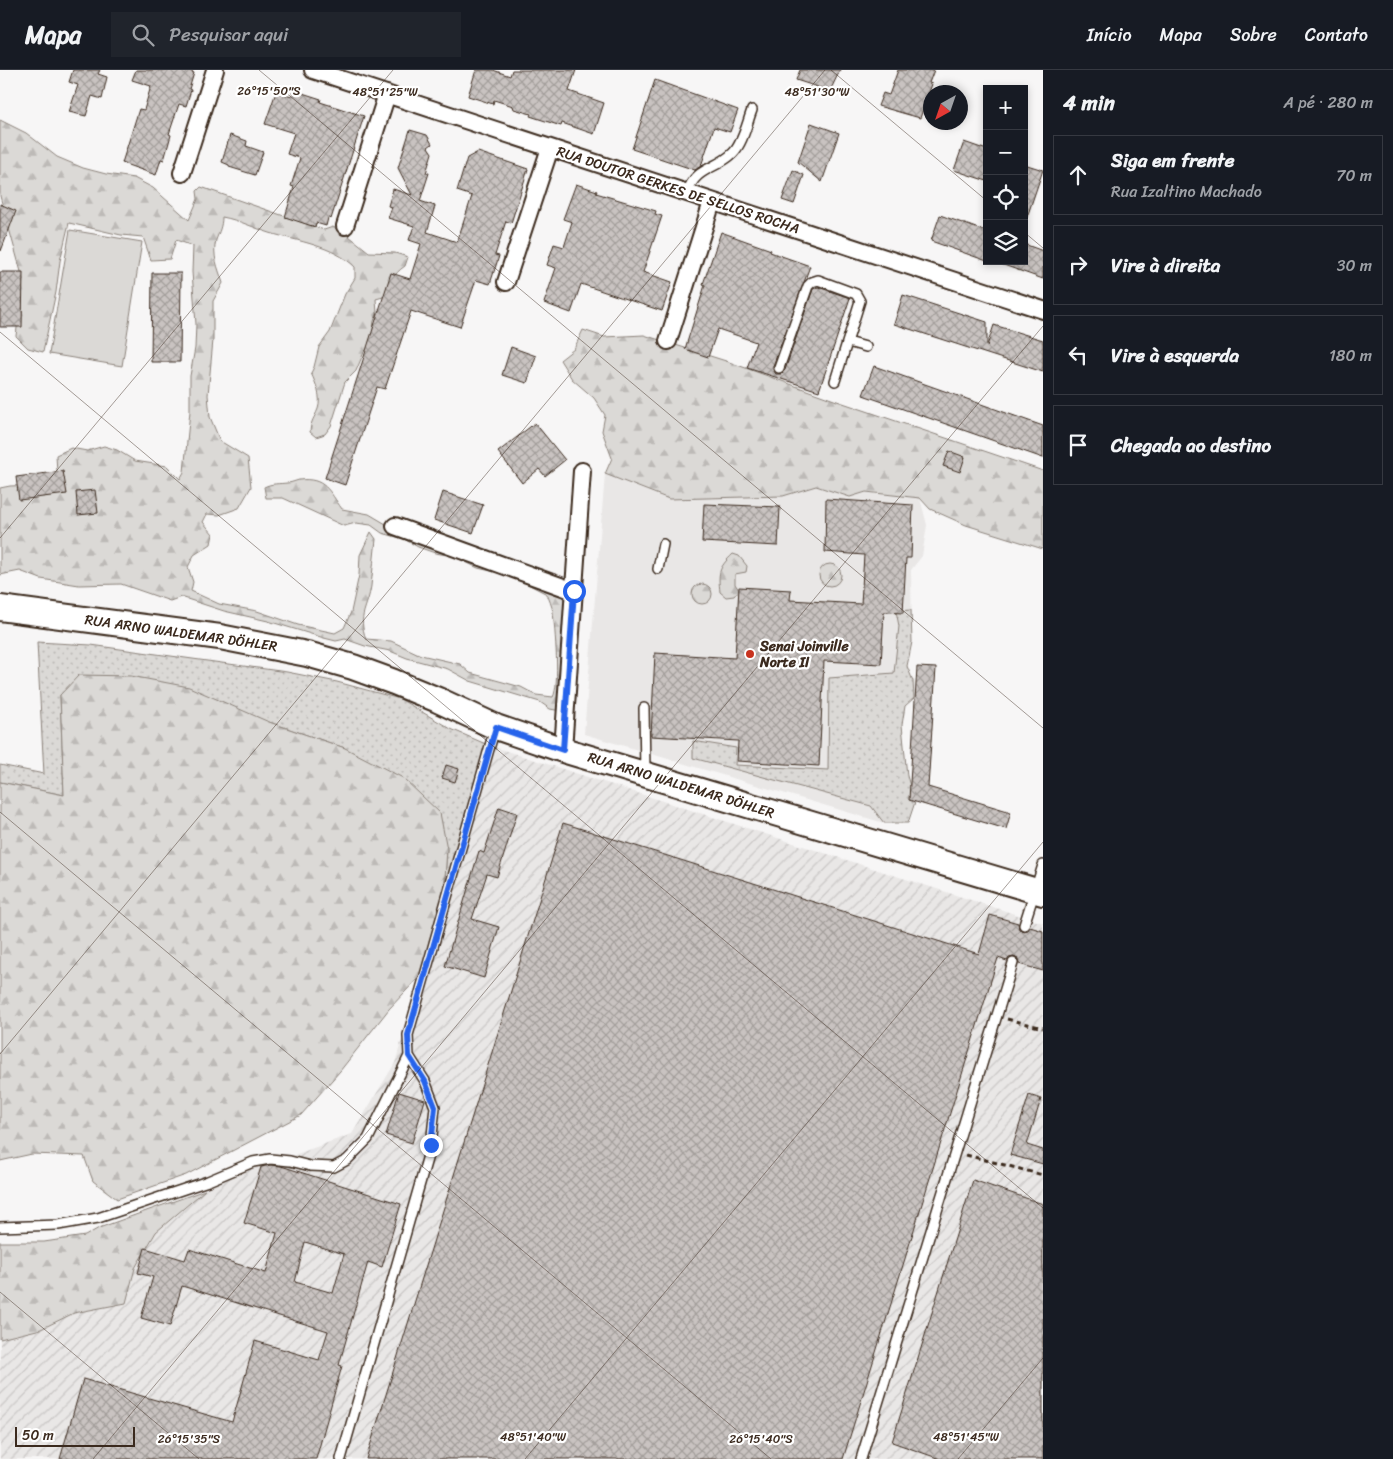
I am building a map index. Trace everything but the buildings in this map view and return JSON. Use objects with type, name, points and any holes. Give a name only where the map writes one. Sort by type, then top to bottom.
[{"type":"main road","name":"RUA ARNO WALDEMAR DÖHLER","points":[[0,608],[220,637],[308,654],[353,667],[394,682],[496,727],[563,750],[1039,892]]},
{"type":"street","points":[[182,173],[215,70]]},
{"type":"street","name":"RUA DOUTOR GERKES DE SELLOS ROCHA","points":[[313,70],[1043,310]]},
{"type":"street","points":[[345,226],[387,94]]},
{"type":"street","points":[[506,282],[550,148]]},
{"type":"street","points":[[668,342],[712,202]]},
{"type":"street","points":[[563,750],[582,470]]},
{"type":"street","points":[[395,526],[574,591]]},
{"type":"lane","points":[[687,193],[694,178],[734,152],[752,110]]},
{"type":"lane","points":[[779,368],[808,286],[818,280],[856,294],[860,298],[835,380]]},
{"type":"lane","points":[[848,342],[866,347]]},
{"type":"lane","points":[[658,569],[662,544]]},
{"type":"lane","points":[[644,708],[645,775]]},
{"type":"lane","points":[[0,1227],[58,1225],[98,1218],[208,1180],[253,1162],[270,1159],[290,1160],[310,1166],[334,1167],[347,1160],[368,1139],[409,1056],[408,1035],[496,727]]},
{"type":"lane","points":[[1024,925],[1039,892],[1043,864]]},
{"type":"lane","points":[[861,1459],[1013,962]]},
{"type":"lane","points":[[341,1459],[431,1145],[435,1107],[425,1081],[409,1056]]},
{"type":"path","points":[[997,1016],[1043,1028]]},
{"type":"path","points":[[955,1153],[1043,1175]]},
{"type":"shaded area","name":"Senai Joinville Norte II","points":[[605,474],[669,499],[783,496],[816,486],[850,497],[866,492],[920,498],[927,525],[922,556],[911,570],[912,642],[907,666],[913,681],[914,698],[905,706],[902,725],[907,776],[915,802],[908,823],[884,823],[584,734]]},
{"type":"shaded area","points":[[488,745],[1043,923],[1043,1459],[0,1459],[0,1339],[41,1329],[74,1313],[126,1303],[135,1268],[156,1231],[205,1190],[231,1175],[352,1134],[395,1063]]},
{"type":"green space","points":[[0,120],[26,133],[57,157],[83,168],[134,178],[153,188],[189,220],[198,199],[197,191],[201,187],[324,230],[333,227],[349,236],[369,252],[395,253],[408,257],[405,266],[394,276],[383,297],[376,299],[377,314],[374,321],[371,345],[364,352],[356,371],[345,382],[331,426],[325,434],[316,437],[310,432],[318,409],[319,395],[311,373],[319,347],[330,332],[345,294],[355,278],[355,267],[337,254],[326,249],[222,217],[215,246],[216,262],[223,283],[213,301],[213,340],[208,395],[210,417],[220,441],[248,458],[251,487],[239,508],[219,515],[207,514],[203,522],[213,534],[211,544],[194,555],[188,567],[193,582],[191,591],[219,604],[257,611],[298,625],[335,633],[344,628],[351,612],[359,575],[360,555],[371,532],[376,539],[370,594],[363,617],[366,639],[391,641],[421,655],[460,664],[470,673],[521,687],[536,695],[553,697],[557,669],[556,643],[553,612],[547,594],[512,576],[478,568],[453,556],[435,553],[418,547],[404,539],[382,533],[371,525],[356,523],[344,526],[283,498],[266,498],[264,487],[299,480],[315,481],[321,483],[330,491],[342,509],[369,514],[391,527],[554,587],[564,599],[565,614],[561,711],[550,709],[540,702],[470,681],[448,669],[407,658],[390,651],[365,646],[345,639],[336,641],[324,638],[268,621],[224,611],[181,597],[170,601],[121,584],[79,585],[41,579],[20,571],[0,575],[0,488],[39,485],[57,473],[56,455],[71,448],[87,451],[104,446],[117,450],[135,461],[167,466],[180,479],[184,472],[190,411],[190,376],[195,348],[196,324],[192,272],[193,246],[176,240],[170,259],[151,260],[143,237],[121,235],[69,223],[43,352],[28,348],[16,336],[23,279],[0,196]]},
{"type":"green space","points":[[70,230],[142,242],[122,366],[49,354]]},
{"type":"green space","points":[[583,330],[604,337],[644,335],[729,362],[1043,471],[1043,549],[966,525],[930,509],[920,498],[866,492],[850,497],[816,486],[783,496],[669,499],[605,474],[612,458],[602,431],[605,415],[594,398],[572,379],[560,360],[574,349]]},
{"type":"green space","points":[[733,554],[739,556],[747,566],[746,572],[735,574],[735,584],[739,590],[734,596],[726,597],[720,592],[719,575],[724,563]]},
{"type":"green space","points":[[830,564],[838,567],[841,575],[838,583],[830,586],[822,583],[819,575],[822,567]]},
{"type":"green space","points":[[702,584],[709,587],[712,594],[709,601],[702,604],[695,601],[692,594],[695,587]]},
{"type":"green space","points":[[911,610],[912,642],[907,666],[913,681],[914,698],[905,706],[902,725],[907,776],[915,802],[908,823],[884,823],[871,806],[693,758],[693,741],[736,748],[735,765],[828,770],[829,678],[894,673],[899,626],[896,611]]},
{"type":"green space","points":[[37,642],[91,645],[287,672],[337,682],[400,699],[451,729],[488,745],[444,894],[447,849],[345,748],[269,722],[60,695],[64,795],[0,782],[0,765],[44,774]]},
{"type":"green space","points":[[79,675],[131,676],[189,687],[269,722],[345,748],[403,778],[440,813],[447,849],[444,894],[420,976],[389,1009],[340,1071],[301,1115],[186,1175],[117,1199],[93,1181],[84,1156],[32,1154],[0,1161],[0,782],[64,795],[60,695]]},
{"type":"green space","points":[[205,1190],[156,1232],[135,1268],[126,1303],[74,1313],[41,1329],[0,1339],[0,1242],[44,1242],[85,1236],[99,1228]]},
{"type":"place","name":"Senai Joinville Norte II","points":[[750,654]]},
{"type":"route","points":[[431,1145],[435,1107],[425,1081],[409,1056],[408,1035],[496,727],[563,750],[574,591]]}]
